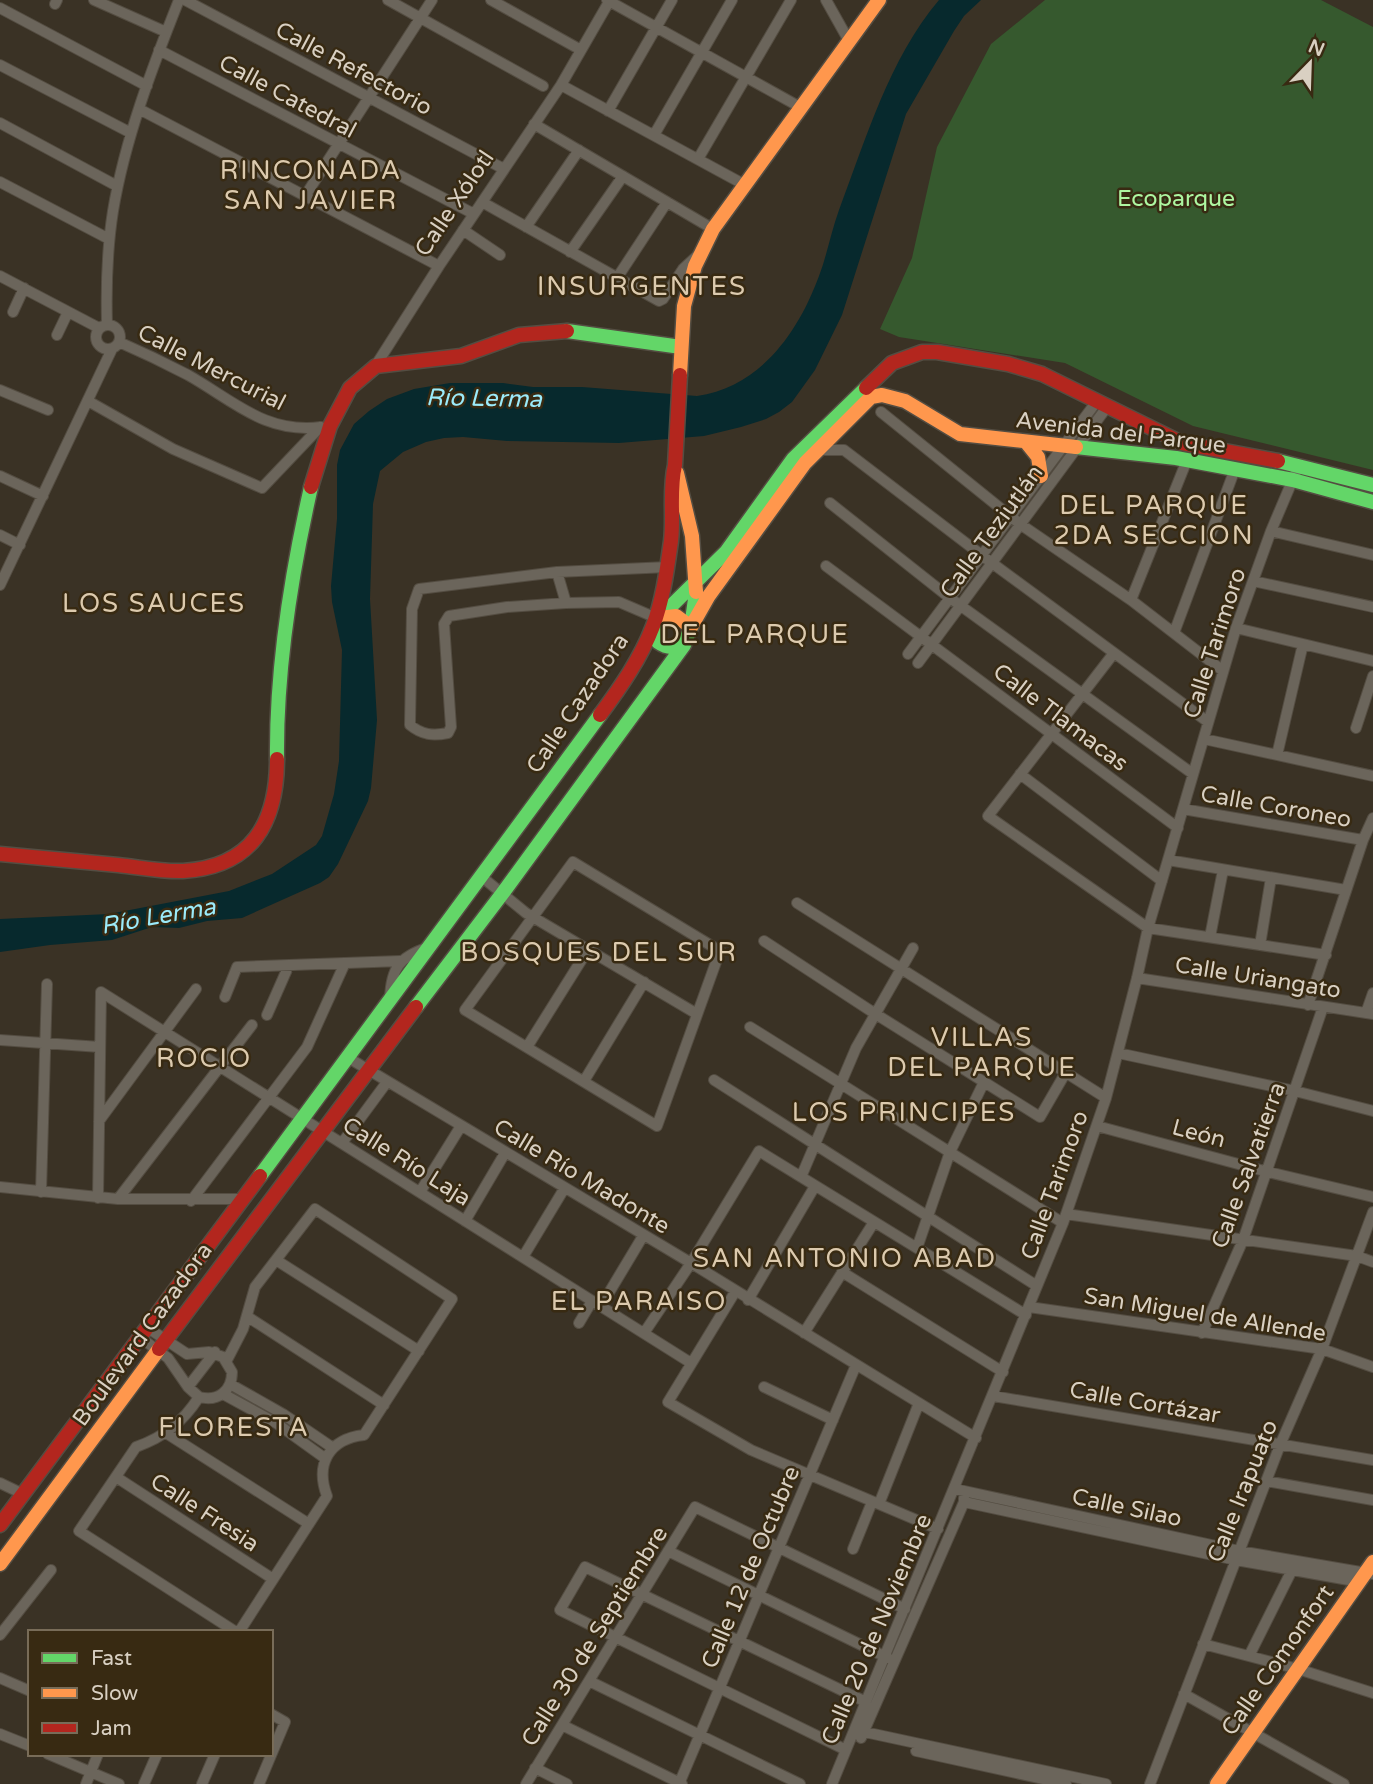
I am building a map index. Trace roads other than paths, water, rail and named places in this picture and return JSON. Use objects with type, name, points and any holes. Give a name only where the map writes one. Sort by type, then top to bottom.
[{"type":"street","points":[[94,0],[166,32]]},
{"type":"street","points":[[116,345],[103,349],[97,343],[95,334],[103,326],[109,239],[117,186],[139,109],[179,0]]},
{"type":"street","name":"Calle Refectorio","points":[[185,0],[504,169]]},
{"type":"street","points":[[388,0],[543,86]]},
{"type":"street","points":[[305,196],[432,0]]},
{"type":"street","points":[[491,0],[580,50]]},
{"type":"street","points":[[609,0],[800,107]]},
{"type":"street","name":"Calle Xólotl","points":[[0,854],[179,871],[216,866],[233,859],[255,841],[269,817],[275,789],[277,730],[294,572],[304,508],[325,426],[347,391],[376,365],[561,85],[609,0]]},
{"type":"street","points":[[608,111],[672,0]]},
{"type":"street","points":[[653,135],[732,0]]},
{"type":"street","points":[[698,159],[791,0]]},
{"type":"street","points":[[826,0],[849,41]]},
{"type":"street","name":"Calle Cazadora","points":[[245,1199],[622,685],[656,621],[671,538],[672,477],[684,306],[695,266],[713,229],[878,0]]},
{"type":"street","points":[[0,8],[147,86]]},
{"type":"street","name":"Calle Catedral","points":[[159,50],[474,214]]},
{"type":"street","points":[[0,65],[131,133]]},
{"type":"street","points":[[561,85],[745,185]]},
{"type":"street","points":[[139,109],[439,266]]},
{"type":"street","points":[[0,123],[117,186]]},
{"type":"street","points":[[534,124],[713,229]]},
{"type":"street","points":[[526,227],[579,150]]},
{"type":"street","points":[[570,252],[623,176]]},
{"type":"street","points":[[0,182],[109,239]]},
{"type":"street","points":[[482,202],[659,300],[663,299],[683,269],[701,252]]},
{"type":"street","points":[[617,278],[667,202]]},
{"type":"street","points":[[463,230],[500,255]]},
{"type":"street","points":[[0,276],[68,312],[103,326],[113,325],[119,331],[116,345],[0,585]]},
{"type":"street","points":[[13,312],[24,288]]},
{"type":"street","points":[[57,335],[68,312]]},
{"type":"street","points":[[376,365],[472,354],[515,336],[560,329],[681,354]]},
{"type":"street","name":"Calle Mercurial","points":[[116,345],[188,375],[265,421],[292,428],[325,426]]},
{"type":"street","name":"Avenida del Parque","points":[[867,394],[892,363],[922,352],[937,352],[1026,368],[1182,443],[1299,465],[1373,485]]},
{"type":"street","points":[[0,390],[48,410]]},
{"type":"street","points":[[675,459],[693,541],[695,582],[689,634],[676,648],[663,647],[655,638],[656,621],[695,582],[726,552],[793,459],[867,394]]},
{"type":"street","points":[[321,1130],[503,892],[689,634],[708,597],[805,463],[867,394]]},
{"type":"street","name":"Avenida del Parque","points":[[867,394],[894,395],[947,429],[960,434],[1187,460],[1293,480],[1373,502]]},
{"type":"street","points":[[88,401],[173,449],[262,488],[325,426]]},
{"type":"street","name":"Calle Teziutlán","points":[[918,663],[1020,524],[1070,447],[1102,404]]},
{"type":"street","points":[[881,412],[1020,524],[1131,600],[1223,671]]},
{"type":"street","points":[[1026,442],[1040,460],[1041,476]]},
{"type":"street","name":"Calle Teziutlán","points":[[908,654],[1041,476],[1070,447]]},
{"type":"street","points":[[802,451],[844,450],[982,556],[1209,722]]},
{"type":"street","points":[[1131,600],[1187,460]]},
{"type":"street","name":"Calle Tarimoro","points":[[955,1489],[1064,1219],[1097,1126],[1118,1054],[1148,928],[1236,628],[1271,531],[1299,465]]},
{"type":"street","points":[[1174,633],[1235,469]]},
{"type":"street","points":[[0,476],[43,496]]},
{"type":"street","points":[[830,503],[960,605],[1193,774]]},
{"type":"street","points":[[1271,531],[1373,555]]},
{"type":"street","points":[[0,536],[20,545]]},
{"type":"street","points":[[693,541],[698,550],[707,555],[726,552]]},
{"type":"street","name":"Calle Tlamacas","points":[[826,566],[1178,828]]},
{"type":"street","points":[[667,567],[557,572],[419,589],[412,609],[410,725],[418,732],[435,736],[447,733],[451,727],[444,624],[449,616],[508,607],[620,602],[656,621],[674,615],[689,634]]},
{"type":"street","points":[[557,572],[566,603]]},
{"type":"street","points":[[1252,581],[1373,607]]},
{"type":"street","points":[[1236,628],[1373,661]]},
{"type":"street","points":[[1277,755],[1303,644]]},
{"type":"street","points":[[1114,653],[988,816],[1148,928],[1326,955]]},
{"type":"street","points":[[1356,728],[1373,676]]},
{"type":"street","points":[[1204,739],[1373,776]]},
{"type":"street","points":[[1020,774],[1162,881]]},
{"type":"street","name":"Calle Coroneo","points":[[1183,809],[1363,840]]},
{"type":"street","points":[[1308,1005],[1363,840],[1373,818]]},
{"type":"street","points":[[1168,860],[1346,890]]},
{"type":"street","points":[[573,862],[720,951],[657,1126],[465,1010],[535,915],[573,862]]},
{"type":"street","points":[[1210,937],[1223,870]]},
{"type":"street","points":[[484,874],[503,892],[535,915],[697,1014]]},
{"type":"street","points":[[1260,945],[1271,878]]},
{"type":"street","points":[[797,903],[1106,1098]]},
{"type":"street","points":[[764,941],[1040,1117],[1066,1073]]},
{"type":"street","points":[[225,997],[237,967],[400,961],[429,947]]},
{"type":"street","points":[[527,1047],[589,948]]},
{"type":"street","points":[[801,1177],[839,1083],[874,1013],[913,948]]},
{"type":"street","points":[[390,999],[391,979],[400,961]]},
{"type":"street","points":[[191,1200],[307,1047],[345,963]]},
{"type":"street","points":[[267,1015],[289,965]]},
{"type":"street","name":"Calle Uriangato","points":[[1137,978],[1369,1013]]},
{"type":"street","points":[[584,1081],[644,982]]},
{"type":"street","points":[[41,1192],[47,985]]},
{"type":"street","points":[[99,1121],[196,989]]},
{"type":"street","name":"Calle Río Laja","points":[[100,1047],[102,992],[691,1363]]},
{"type":"street","points":[[1369,1013],[1373,993]]},
{"type":"street","name":"Calle Salvatierra","points":[[1202,1333],[1243,1240],[1323,1007]]},
{"type":"street","points":[[118,1199],[252,1025]]},
{"type":"street","points":[[750,1027],[950,1152],[1064,1219],[1243,1240],[1357,1256],[1373,1262]]},
{"type":"street","points":[[0,1040],[100,1047],[98,1198]]},
{"type":"street","points":[[1118,1054],[1295,1091],[1373,1111]]},
{"type":"street","name":"Calle Río Madonte","points":[[347,1057],[976,1438]]},
{"type":"street","points":[[714,1080],[1037,1286]]},
{"type":"street","points":[[342,1143],[387,1082]]},
{"type":"street","points":[[917,1248],[950,1152],[984,1082]]},
{"type":"street","points":[[420,1192],[461,1126]]},
{"type":"street","name":"León","points":[[1097,1126],[1373,1197]]},
{"type":"street","name":"Boulevard Cazadora","points":[[0,1564],[321,1130]]},
{"type":"street","points":[[643,1333],[691,1263],[759,1151],[917,1248],[1027,1311]]},
{"type":"street","points":[[465,1221],[505,1153]]},
{"type":"street","points":[[0,1186],[98,1198],[245,1199]]},
{"type":"street","points":[[748,1300],[815,1186]]},
{"type":"street","points":[[523,1257],[564,1189]]},
{"type":"street","name":"Boulevard Cazadora","points":[[0,1525],[245,1199]]},
{"type":"street","points":[[227,1360],[248,1317],[255,1287],[315,1209],[452,1299],[364,1435],[353,1436],[333,1448],[322,1471],[327,1496],[238,1630]]},
{"type":"street","name":"Calle Irapuato","points":[[1150,1784],[1280,1445],[1322,1349],[1373,1212]]},
{"type":"street","points":[[804,1333],[874,1222]]},
{"type":"street","points":[[579,1323],[643,1236]]},
{"type":"street","points":[[276,1260],[419,1351]]},
{"type":"street","points":[[842,1272],[1003,1372]]},
{"type":"street","points":[[735,1292],[668,1402],[751,1450],[938,1529]]},
{"type":"street","name":"San Miguel de Allende","points":[[1027,1311],[1322,1349],[1373,1367]]},
{"type":"street","points":[[248,1317],[384,1405]]},
{"type":"street","points":[[144,1333],[162,1346],[187,1354],[215,1353],[227,1360],[232,1372],[230,1384],[223,1394],[211,1398],[199,1397],[188,1387],[162,1346]]},
{"type":"street","points":[[188,1387],[215,1353]]},
{"type":"street","name":"Calle 12 de Octubre","points":[[680,1784],[856,1365]]},
{"type":"street","points":[[230,1384],[283,1414],[333,1448]]},
{"type":"street","points":[[764,1387],[833,1420]]},
{"type":"street","points":[[223,1394],[276,1423],[326,1459]]},
{"type":"street","name":"Calle Cortázar","points":[[993,1396],[1373,1460]]},
{"type":"street","points":[[199,1397],[185,1417],[166,1433],[136,1447],[79,1531],[234,1630]]},
{"type":"street","points":[[853,1549],[919,1403]]},
{"type":"street","points":[[166,1433],[309,1524]]},
{"type":"street","name":"Calle Fresia","points":[[116,1477],[273,1579]]},
{"type":"street","points":[[1266,1481],[1373,1500]]},
{"type":"street","points":[[0,1483],[23,1494]]},
{"type":"street","points":[[858,1734],[890,1659],[964,1503],[961,1493],[955,1489]]},
{"type":"street","name":"Calle 20 de Noviembre","points":[[832,1784],[846,1750],[858,1734],[866,1702],[890,1659],[905,1609],[955,1489]]},
{"type":"street","name":"Calle Silao","points":[[955,1489],[1292,1570],[1368,1573]]},
{"type":"street","name":"Calle Silao","points":[[964,1503],[1237,1556],[1368,1573]]},
{"type":"street","name":"Calle 30 de Septiembre","points":[[526,1784],[695,1507],[779,1548]]},
{"type":"street","points":[[779,1548],[905,1609]]},
{"type":"street","points":[[668,1551],[890,1659]]},
{"type":"street","points":[[846,1750],[560,1610],[585,1567],[866,1702]]},
{"type":"street","points":[[0,1635],[51,1570]]},
{"type":"street","points":[[1249,1656],[1292,1570]]},
{"type":"street","name":"Calle Comonfort","points":[[1217,1784],[1368,1573]]},
{"type":"street","points":[[1203,1644],[1373,1693]]},
{"type":"street","points":[[0,1678],[28,1690]]},
{"type":"street","points":[[589,1681],[800,1784]]},
{"type":"street","points":[[1184,1694],[1344,1784]]},
{"type":"street","points":[[273,1715],[285,1722],[273,1751]]},
{"type":"street","points":[[562,1725],[680,1784]]},
{"type":"street","points":[[0,1734],[28,1745]]},
{"type":"street","points":[[858,1734],[1066,1784]]},
{"type":"street","points":[[858,1734],[1106,1784]]},
{"type":"street","points":[[53,1756],[119,1784]]},
{"type":"street","points":[[86,1784],[97,1756]]},
{"type":"street","points":[[144,1784],[156,1756]]},
{"type":"street","points":[[202,1784],[214,1756]]},
{"type":"street","points":[[259,1784],[271,1756]]},
{"type":"street","points":[[535,1768],[567,1784]]},
{"type":"water","name":"Río Lerma","points":[[939,0],[981,0],[964,16],[954,31],[906,114],[842,315],[815,370],[792,402],[766,419],[704,436],[619,443],[444,438],[403,452],[380,471],[373,504],[370,599],[377,720],[371,788],[368,801],[329,877],[242,918],[207,921],[179,928],[152,927],[112,940],[0,952],[0,919],[109,914],[229,891],[272,874],[316,845],[322,836],[334,794],[339,761],[342,650],[331,586],[337,519],[337,465],[340,450],[354,424],[387,399],[414,389],[450,383],[582,387],[697,396],[719,391],[758,369],[788,337],[800,318],[822,268],[839,210],[880,100],[906,48]]},
{"type":"district","name":"RINCONADA SAN JAVIER","points":[[311,185]]},
{"type":"district","name":"INSURGENTES","points":[[642,286]]},
{"type":"district","name":"DEL PARQUE 2DA SECCION","points":[[1154,520]]},
{"type":"district","name":"LOS SAUCES","points":[[154,603]]},
{"type":"district","name":"DEL PARQUE","points":[[755,634]]},
{"type":"district","name":"BOSQUES DEL SUR","points":[[599,952]]},
{"type":"district","name":"VILLAS DEL PARQUE","points":[[982,1052]]},
{"type":"district","name":"ROCIO","points":[[204,1058]]},
{"type":"district","name":"LOS PRINCIPES","points":[[904,1112]]},
{"type":"district","name":"SAN ANTONIO ABAD","points":[[845,1258]]},
{"type":"district","name":"EL PARAISO","points":[[639,1301]]},
{"type":"district","name":"FLORESTA","points":[[234,1427]]},
{"type":"park label","name":"Ecoparque","points":[[1176,198]]}]
